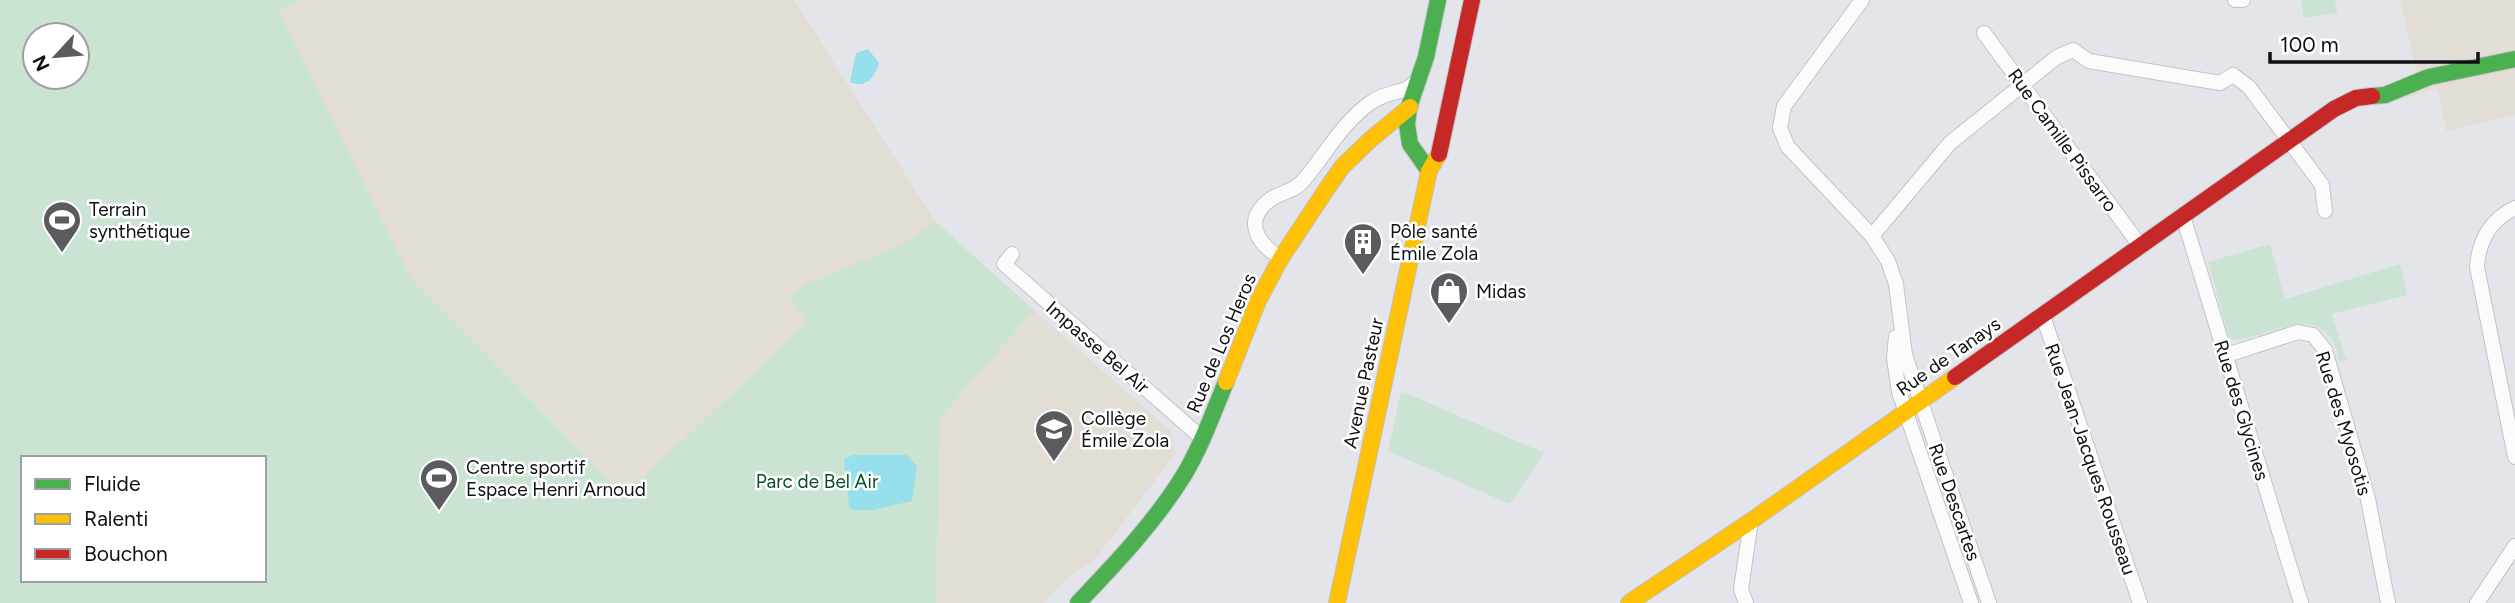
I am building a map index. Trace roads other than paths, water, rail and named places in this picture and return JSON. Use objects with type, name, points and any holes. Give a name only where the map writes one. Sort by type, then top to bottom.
[{"type":"street","points":[[1429,171],[1407,136],[1410,107],[1424,68],[1438,0]]},
{"type":"street","name":"Avenue Pasteur","points":[[1337,603],[1429,171],[1438,155],[1472,0]]},
{"type":"street","points":[[1862,0],[1784,106],[1780,128],[1788,147],[1872,236],[1888,261],[1896,284],[1899,307]]},
{"type":"street","points":[[2235,0],[2243,0]]},
{"type":"street","name":"Rue Camille Pissarro","points":[[1984,33],[2141,247]]},
{"type":"street","points":[[1872,236],[1950,143],[2057,57],[2073,50],[2089,61],[2220,83],[2234,75],[2249,87],[2322,185],[2325,211]]},
{"type":"street","name":"Rue de Tanays","points":[[1629,603],[1751,521],[2334,109],[2356,98],[2385,95],[2411,86],[2429,76],[2515,59]]},
{"type":"street","points":[[1281,258],[1261,244],[1256,232],[1256,221],[1261,208],[1273,197],[1295,189],[1342,128],[1369,104],[1388,93],[1402,92],[1429,75],[1442,80],[1449,105]]},
{"type":"street","name":"Rue de Los Heros","points":[[1078,603],[1125,555],[1183,476],[1203,439],[1258,301],[1281,258],[1335,177],[1371,139],[1410,107]]},
{"type":"street","points":[[1371,139],[1384,136],[1397,138],[1411,145]]},
{"type":"street","points":[[2515,208],[2488,228],[2478,254],[2477,267],[2515,457]]},
{"type":"street","name":"Rue des Glycines","points":[[2183,216],[2301,603]]},
{"type":"street","name":"Impasse Bel Air","points":[[1012,254],[1003,264],[1203,439]]},
{"type":"street","name":"Rue Descartes","points":[[1899,307],[1905,355],[1989,603]]},
{"type":"street","name":"Rue Descartes","points":[[1899,307],[1895,374],[1971,603]]},
{"type":"street","name":"Rue Jean-Jacques Rousseau","points":[[2043,316],[2140,603]]},
{"type":"street","name":"Rue des Myosotis","points":[[2224,356],[2298,332],[2312,335],[2325,350],[2368,499],[2388,603]]},
{"type":"street","points":[[1746,603],[1741,589],[1751,521]]},
{"type":"street","points":[[2477,603],[2515,546]]},
{"type":"water","points":[[868,49],[879,63],[875,73],[866,83],[850,82],[856,53]]},
{"type":"water","points":[[853,455],[907,455],[917,467],[912,501],[873,510],[852,510],[849,505],[844,459]]},
{"type":"place","name":"Terrain synthétique","points":[[62,254]]},
{"type":"place","name":"Pôle santé Émile Zola","points":[[1363,276]]},
{"type":"place","name":"Midas","points":[[1449,325]]},
{"type":"place","name":"Collège Émile Zola","points":[[1054,463]]},
{"type":"place","name":"Centre sportif Espace Henri Arnoud","points":[[439,512]]},
{"type":"park label","name":"Parc de Bel Air","points":[[817,481]]}]
